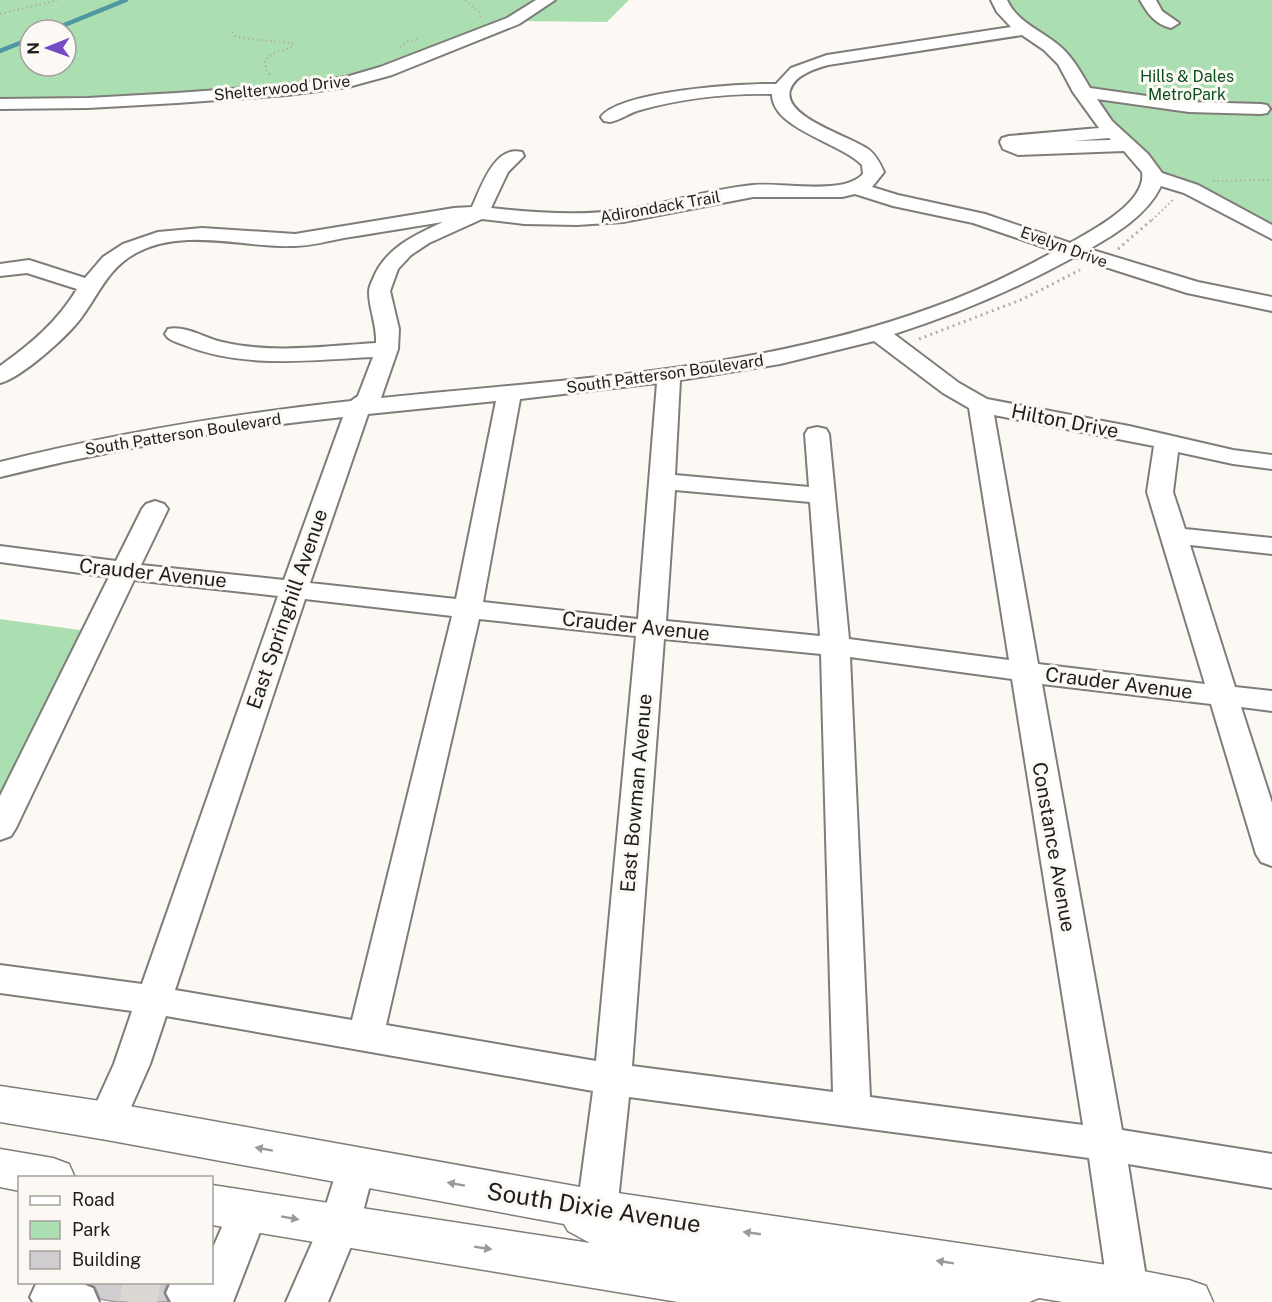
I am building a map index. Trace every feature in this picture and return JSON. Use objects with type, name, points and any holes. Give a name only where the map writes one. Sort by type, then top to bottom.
[{"type":"main road","name":"South Dixie Avenue","points":[[0,1104],[107,1121],[577,1206],[1128,1290],[1189,1302]]},
{"type":"main road","points":[[0,1168],[42,1176]]},
{"type":"main road","points":[[577,1206],[621,1236],[816,1295]]},
{"type":"main road","points":[[230,1208],[339,1227],[581,1263],[816,1295],[975,1294],[1044,1278]]},
{"type":"street","name":"Shelterwood Drive","points":[[0,104],[88,103],[177,98],[287,90],[348,82],[394,68],[513,21],[547,0]]},
{"type":"street","points":[[999,0],[1007,16],[1058,54],[1082,92],[1120,139],[1152,170],[1154,177],[1185,187],[1272,233]]},
{"type":"street","points":[[1148,0],[1156,14],[1172,23]]},
{"type":"street","points":[[856,188],[870,179],[874,172],[870,160],[852,147],[811,128],[790,114],[780,98],[782,88],[792,75],[802,68],[827,60],[1026,30]]},
{"type":"street","points":[[610,117],[618,111],[687,94],[728,89],[782,88]]},
{"type":"street","points":[[1082,92],[1189,107],[1261,109]]},
{"type":"street","points":[[480,213],[500,169],[515,156]]},
{"type":"street","name":"South Patterson Boulevard","points":[[0,471],[51,456],[170,433],[358,407],[669,376],[760,362],[824,348],[878,333],[981,297],[1018,281],[1073,251],[1123,218],[1151,188],[1154,177]]},
{"type":"street","name":"Adirondack Trail","points":[[0,376],[29,356],[72,316],[90,285],[110,261],[143,242],[158,238],[202,234],[295,240],[409,220],[480,213],[551,220],[601,218],[669,208],[753,191],[842,191],[856,188]]},
{"type":"street","name":"Evelyn Drive","points":[[856,188],[893,200],[978,218],[1073,251],[1195,288],[1272,304]]},
{"type":"street","name":"East Springhill Avenue","points":[[107,1121],[132,1064],[358,407],[369,399],[387,349],[388,329],[380,291],[388,267],[404,251],[422,239],[480,213]]},
{"type":"street","points":[[0,270],[28,266],[66,280],[90,285]]},
{"type":"street","name":"Hilton Drive","points":[[878,333],[951,388],[980,405],[1272,462]]},
{"type":"street","points":[[176,334],[212,348],[242,354],[387,349]]},
{"type":"street","name":"East Bowman Avenue","points":[[577,1206],[612,1078],[651,629],[669,376]]},
{"type":"street","points":[[366,1036],[468,608],[509,393]]},
{"type":"street","name":"Constance Avenue","points":[[980,405],[1128,1290]]},
{"type":"street","points":[[817,434],[835,646],[852,1110]]},
{"type":"street","points":[[1167,443],[1160,492],[1272,854]]},
{"type":"street","points":[[662,481],[823,496]]},
{"type":"street","points":[[0,828],[156,508]]},
{"type":"street","points":[[1174,536],[1272,546]]},
{"type":"street","name":"Crauder Avenue","points":[[0,554],[126,571],[651,629],[835,646],[1272,701]]},
{"type":"street","points":[[0,979],[154,1000],[612,1078],[1105,1144],[1272,1171]]},
{"type":"street","points":[[307,1302],[339,1227],[356,1166]]},
{"type":"street","points":[[214,1289],[230,1208]]},
{"type":"street","points":[[57,1284],[51,1297],[78,1302]]},
{"type":"path","points":[[0,14],[58,0]]},
{"type":"path","points":[[465,0],[480,13],[480,21]]},
{"type":"path","points":[[232,32],[235,36],[242,38],[292,43],[292,47],[274,53],[265,60],[266,70],[274,79]]},
{"type":"path","points":[[395,53],[408,41],[426,38]]},
{"type":"path","points":[[1185,187],[1223,180],[1272,180]]},
{"type":"green space","points":[[0,0],[629,0],[607,22],[513,21],[334,84],[0,104]]},
{"type":"green space","name":"Hills & Dales MetroPark","points":[[999,0],[1272,0],[1272,233],[1172,182],[1142,158],[1065,62]]},
{"type":"green space","points":[[0,619],[87,631],[0,805]]},
{"type":"building","points":[[89,1284],[167,1284],[164,1292],[168,1302],[116,1302],[100,1299],[95,1287]]},
{"type":"waterway","points":[[78,19],[126,0]]},
{"type":"waterway","points":[[0,51],[18,44]]},
{"type":"tunnel","points":[[135,1284],[187,1293]]}]
